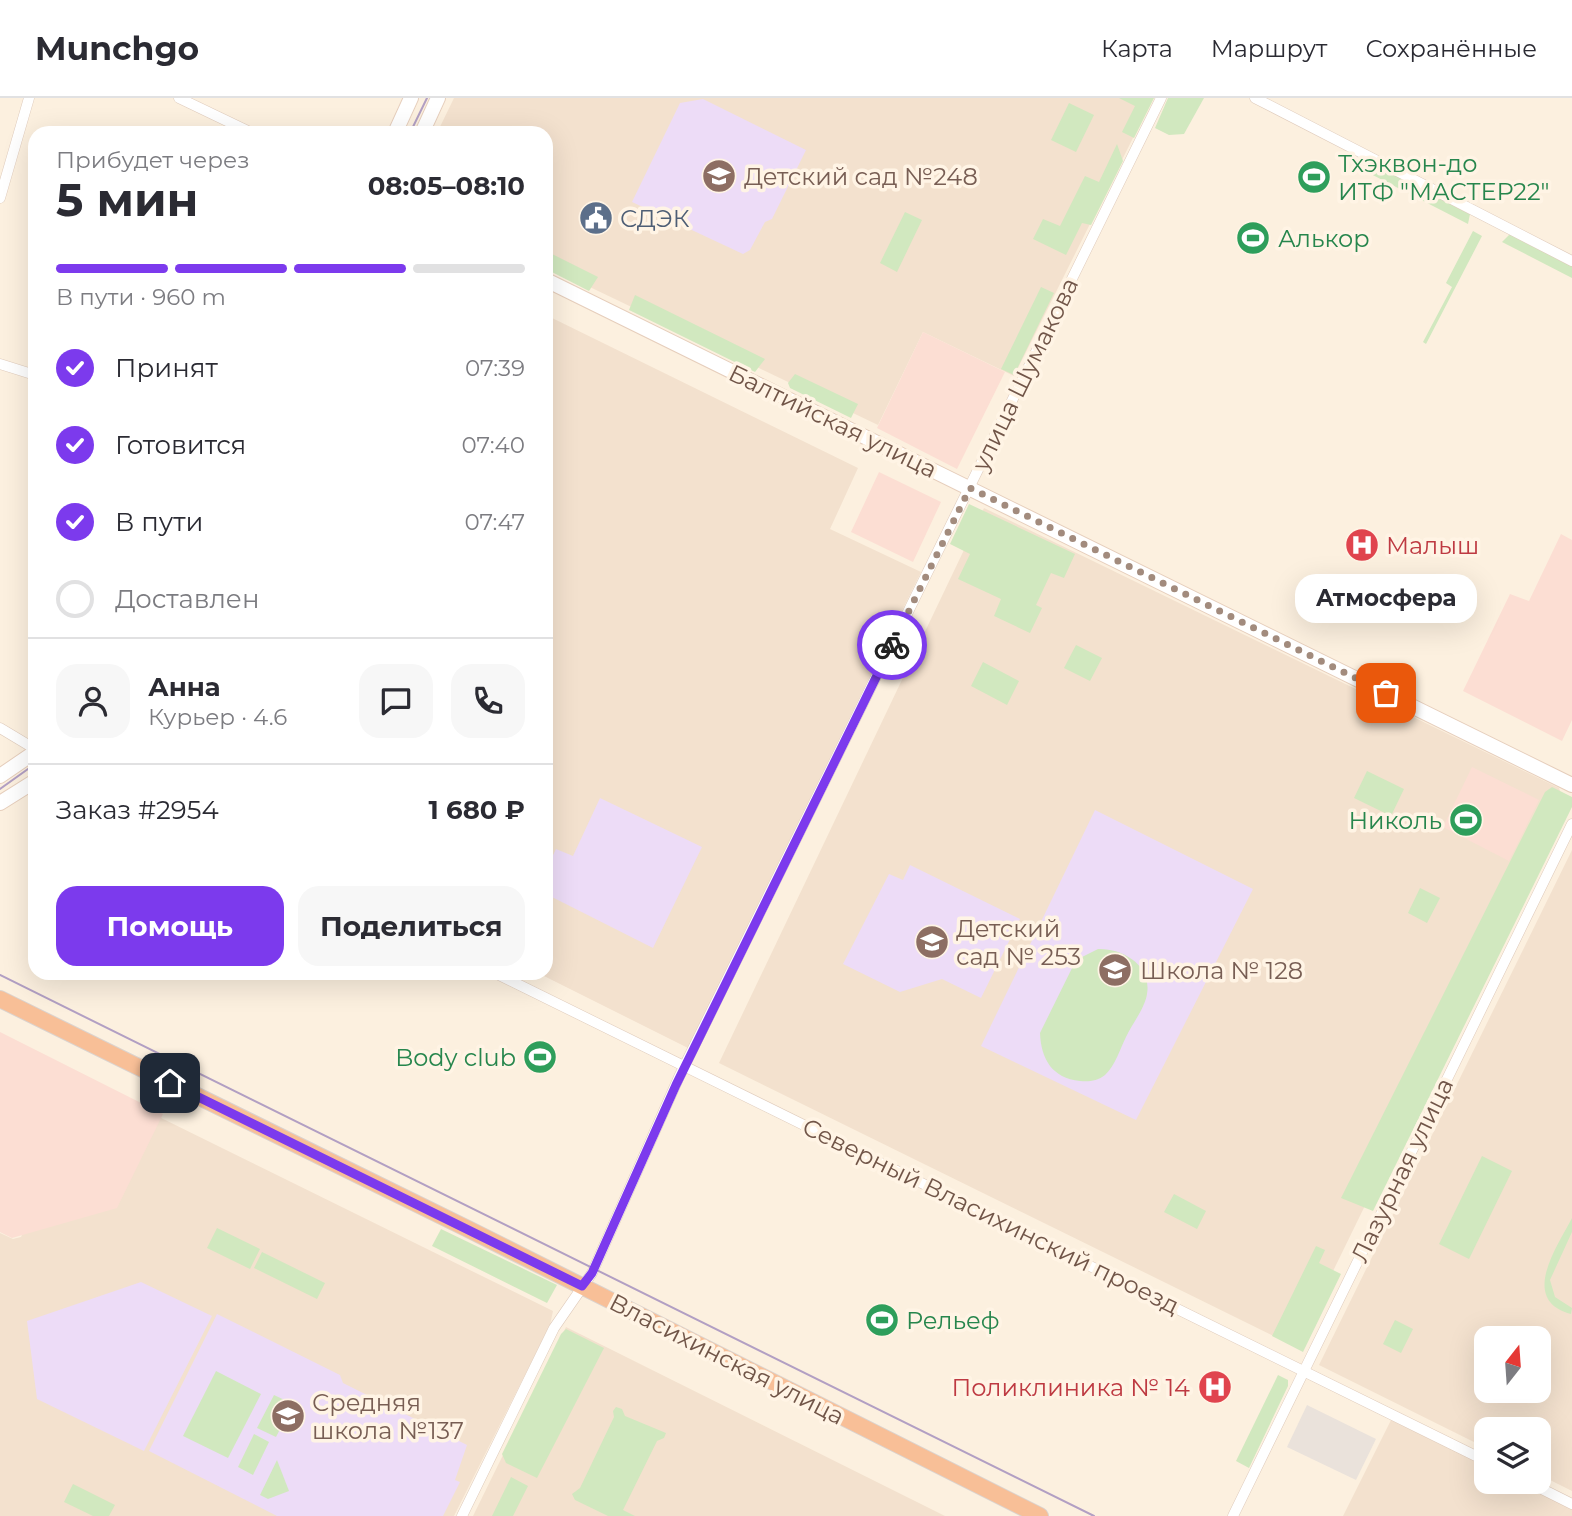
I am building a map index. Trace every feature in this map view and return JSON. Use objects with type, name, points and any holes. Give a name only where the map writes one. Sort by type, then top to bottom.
[{"type":"highway","name":"Власихинская улица","points":[[0,999],[1040,1516]]},
{"type":"main road","points":[[398,126],[411,98]]},
{"type":"main road","points":[[425,126],[438,98]]},
{"type":"main road","name":"Балтийская улица","points":[[553,283],[1572,785]]},
{"type":"main road","points":[[0,776],[28,755]]},
{"type":"main road","points":[[0,803],[28,785]]},
{"type":"street","points":[[0,198],[29,98]]},
{"type":"street","points":[[179,98],[237,126]]},
{"type":"street","name":"улица Шумакова","points":[[462,1516],[554,1328],[592,1273],[685,1067],[1161,98]]},
{"type":"street","points":[[1255,98],[1572,261]]},
{"type":"street","points":[[0,364],[28,373]]},
{"type":"street","points":[[0,728],[28,746]]},
{"type":"street","name":"Лазурная улица","points":[[1233,1516],[1572,824]]},
{"type":"street","name":"Северный Власихинский проезд","points":[[509,980],[1474,1455]]},
{"type":"street","points":[[1551,1494],[1572,1504]]},
{"type":"shaded area","points":[[454,98],[1153,98],[1014,376],[923,332],[878,425],[553,269],[553,126],[440,126]]},
{"type":"shaded area","name":"Детский сад №248","points":[[703,99],[806,150],[772,219],[765,222],[750,250],[743,254],[632,202],[680,103]]},
{"type":"shaded area","points":[[553,318],[858,468],[830,529],[921,572],[688,1048],[552,980]]},
{"type":"shaded area","points":[[923,332],[1005,372],[957,469],[877,428]]},
{"type":"shaded area","points":[[879,472],[941,502],[913,562],[851,532]]},
{"type":"shaded area","points":[[984,508],[1559,788],[1563,800],[1296,1347],[719,1063]]},
{"type":"shaded area","points":[[1561,534],[1572,540],[1572,720],[1562,741],[1463,691],[1510,594],[1529,601]]},
{"type":"shaded area","points":[[1472,767],[1539,800],[1509,861],[1443,827]]},
{"type":"shaded area","points":[[600,798],[702,847],[653,948],[553,898],[553,855],[556,849],[573,856]]},
{"type":"shaded area","name":"Школа № 128","points":[[1095,810],[1253,889],[1136,1120],[981,1046]]},
{"type":"shaded area","points":[[1572,850],[1572,1491],[1551,1480],[1551,1417],[1474,1417],[1474,1442],[1319,1365]]},
{"type":"shaded area","name":"Детский сад № 253","points":[[910,865],[1020,919],[981,998],[942,979],[900,992],[843,964],[889,874],[903,880]]},
{"type":"shaded area","points":[[0,1032],[163,1114],[117,1208],[12,1238],[0,1232]]},
{"type":"shaded area","points":[[80,1078],[553,1311],[550,1325],[454,1516],[0,1516],[0,1233],[13,1239],[21,1237],[47,1184]]},
{"type":"shaded area","points":[[141,1282],[212,1316],[144,1451],[37,1399],[27,1321]]},
{"type":"shaded area","name":"Средняя школа №137","points":[[217,1314],[340,1375],[343,1383],[467,1445],[455,1480],[460,1482],[443,1516],[277,1516],[149,1451]]},
{"type":"shaded area","points":[[566,1327],[945,1516],[473,1516]]},
{"type":"shaded area","points":[[1307,1405],[1376,1439],[1356,1480],[1287,1447]]},
{"type":"shaded area","points":[[1391,1420],[1474,1460],[1474,1494],[1542,1494],[1572,1509],[1572,1516],[1343,1516]]},
{"type":"green space","points":[[1119,98],[1154,98],[1134,138],[1122,132],[1135,106]]},
{"type":"green space","points":[[1168,98],[1204,98],[1184,134],[1169,135],[1155,128]]},
{"type":"green space","points":[[1069,103],[1094,115],[1076,152],[1051,140]]},
{"type":"green space","points":[[1117,144],[1123,161],[1091,225],[1082,223],[1066,255],[1033,239],[1043,219],[1060,226],[1085,176],[1099,182]]},
{"type":"green space","points":[[1372,162],[1470,214],[1468,224],[1363,170],[1366,163]]},
{"type":"green space","points":[[905,212],[922,220],[897,272],[880,263]]},
{"type":"green space","points":[[1473,231],[1482,236],[1426,344],[1423,342],[1452,287],[1446,283]]},
{"type":"green space","points":[[1511,233],[1572,264],[1572,278],[1502,242]]},
{"type":"green space","points":[[553,254],[598,277],[589,291],[553,273]]},
{"type":"green space","points":[[1041,287],[1054,293],[1014,375],[1001,369]]},
{"type":"green space","points":[[635,295],[765,359],[755,372],[629,310]]},
{"type":"green space","points":[[795,374],[858,404],[851,418],[790,388],[788,383]]},
{"type":"green space","points":[[969,504],[1075,554],[1064,578],[1051,573],[1036,605],[1042,608],[1030,633],[994,616],[1001,599],[958,579],[970,554],[950,544]]},
{"type":"green space","points":[[1076,645],[1102,658],[1090,681],[1064,668]]},
{"type":"green space","points":[[983,662],[1019,681],[1007,705],[971,686]]},
{"type":"green space","points":[[1367,771],[1404,789],[1391,816],[1354,798]]},
{"type":"green space","points":[[1552,787],[1572,797],[1572,807],[1373,1211],[1341,1198],[1545,792]]},
{"type":"green space","points":[[1420,888],[1440,898],[1427,923],[1408,913]]},
{"type":"green space","points":[[1098,949],[1107,949],[1133,960],[1145,975],[1147,994],[1109,1071],[1096,1080],[1080,1081],[1062,1076],[1050,1066],[1043,1051],[1040,1033],[1076,960]]},
{"type":"green space","points":[[1482,1156],[1512,1171],[1469,1259],[1439,1244]]},
{"type":"green space","points":[[1174,1194],[1206,1211],[1197,1229],[1164,1212]]},
{"type":"green space","points":[[1572,1218],[1572,1232],[1550,1280],[1555,1297],[1572,1308],[1571,1314],[1555,1307],[1547,1297],[1545,1285],[1551,1257]]},
{"type":"green space","points":[[217,1228],[260,1249],[250,1269],[207,1248]]},
{"type":"green space","points":[[441,1229],[557,1285],[547,1303],[432,1246]]},
{"type":"green space","points":[[1316,1246],[1325,1250],[1319,1263],[1341,1274],[1303,1352],[1272,1336]]},
{"type":"green space","points":[[262,1252],[325,1283],[317,1299],[254,1268]]},
{"type":"green space","points":[[1395,1320],[1413,1329],[1401,1353],[1383,1344]]},
{"type":"green space","points":[[566,1329],[604,1348],[537,1478],[506,1463],[502,1454],[561,1334]]},
{"type":"green space","points":[[216,1371],[261,1394],[228,1458],[183,1436]]},
{"type":"green space","points":[[1278,1375],[1288,1380],[1288,1386],[1249,1468],[1236,1461]]},
{"type":"green space","points":[[274,1395],[293,1404],[276,1437],[257,1428]]},
{"type":"green space","points":[[616,1407],[622,1409],[625,1416],[666,1433],[664,1438],[657,1441],[623,1510],[635,1516],[608,1516],[575,1500],[572,1494],[580,1488],[614,1417],[613,1411]]},
{"type":"green space","points":[[254,1434],[269,1442],[253,1475],[238,1467]]},
{"type":"green space","points":[[277,1460],[289,1491],[268,1499],[260,1495]]},
{"type":"green space","points":[[511,1477],[528,1486],[513,1516],[492,1516]]},
{"type":"green space","points":[[73,1484],[115,1505],[109,1516],[93,1516],[64,1502]]},
{"type":"tram line","points":[[413,126],[427,98]]},
{"type":"tram line","points":[[0,789],[28,769]]},
{"type":"tram line","points":[[0,975],[1094,1516]]},
{"type":"way so far","points":[[892,645],[970,488],[1386,693]]},
{"type":"place","name":"Детский сад №248","points":[[719,176]]},
{"type":"place","name":"Тхэквон-до ИТФ \"МАСТЕР22\"","points":[[1314,177]]},
{"type":"place","name":"СДЭК","points":[[596,218]]},
{"type":"place","name":"Алькор","points":[[1253,238]]},
{"type":"place","name":"Малыш","points":[[1362,545]]},
{"type":"place","name":"Атмосфера","points":[[1386,693]]},
{"type":"place","name":"Николь","points":[[1466,820]]},
{"type":"place","name":"Детский сад № 253","points":[[932,942]]},
{"type":"place","name":"Школа № 128","points":[[1115,970]]},
{"type":"place","name":"Body club","points":[[540,1057]]},
{"type":"place","name":"Рельеф","points":[[882,1320]]},
{"type":"place","name":"Поликлиника № 14","points":[[1215,1387]]},
{"type":"place","name":"Средняя школа №137","points":[[288,1416]]},
{"type":"route","points":[[170,1083],[582,1286],[592,1273],[676,1085],[892,645]]}]
